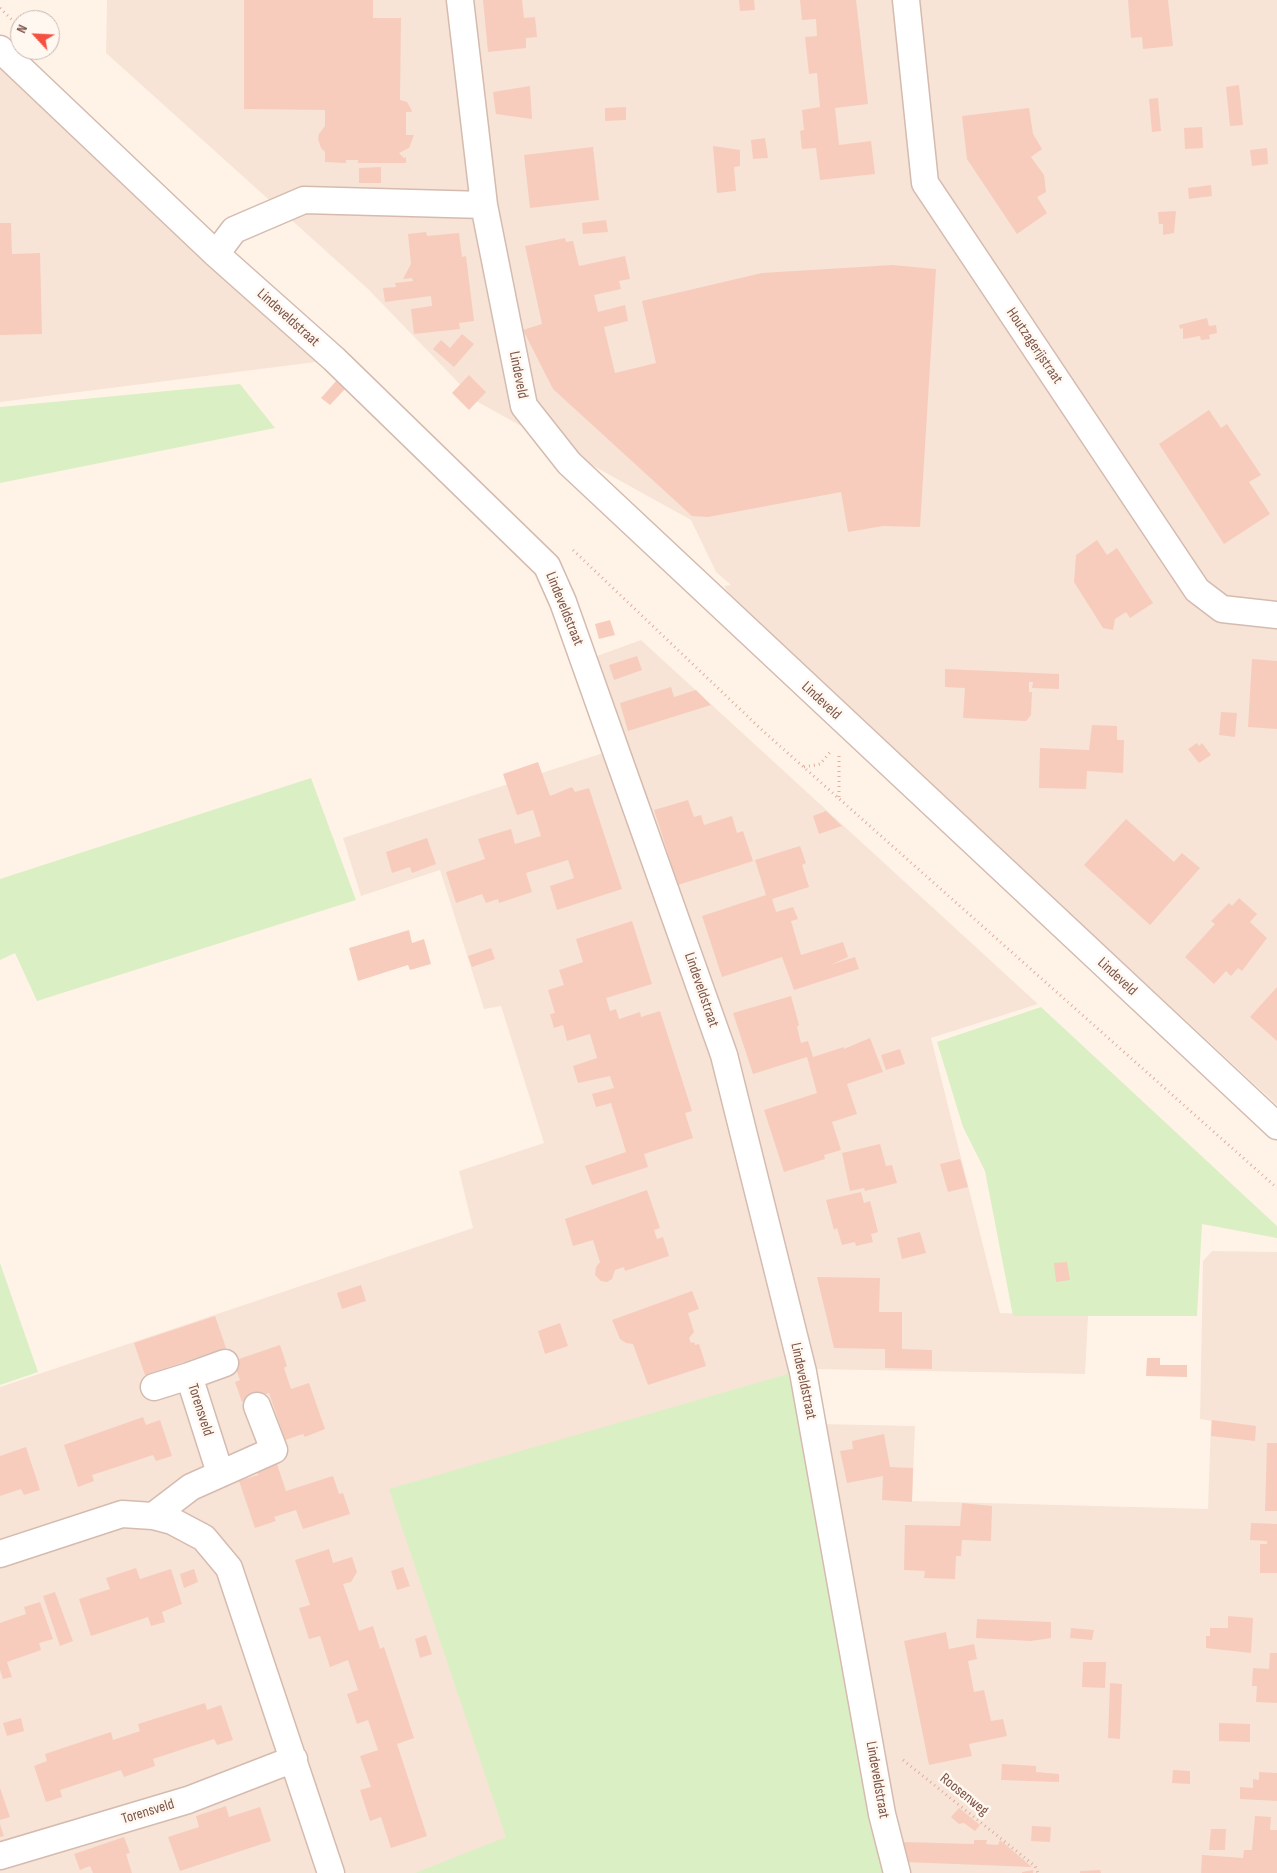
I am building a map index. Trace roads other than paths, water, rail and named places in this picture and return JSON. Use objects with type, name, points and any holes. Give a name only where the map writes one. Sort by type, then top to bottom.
[{"type":"street","points":[[216,254],[234,230],[304,200],[484,205],[460,0]]},
{"type":"street","name":"Houtzagerijstraat","points":[[906,0],[925,183],[1198,590],[1222,609],[1277,614]]},
{"type":"street","name":"Lindeveldstraat","points":[[0,49],[216,254],[334,359],[547,566],[559,593],[724,1055],[803,1372],[882,1814],[897,1873]]},
{"type":"street","name":"Lindeveld","points":[[484,205],[524,406],[569,463],[1277,1126]]},
{"type":"street","name":"Torensveld","points":[[154,1387],[225,1363]]},
{"type":"street","name":"Torensveld","points":[[189,1376],[220,1473]]},
{"type":"street","points":[[153,1516],[191,1487],[274,1450],[256,1406]]},
{"type":"street","points":[[0,1554],[122,1514],[153,1516],[172,1521],[204,1538],[229,1568],[332,1873]]},
{"type":"street","name":"Torensveld","points":[[0,1856],[188,1800],[294,1759]]}]
